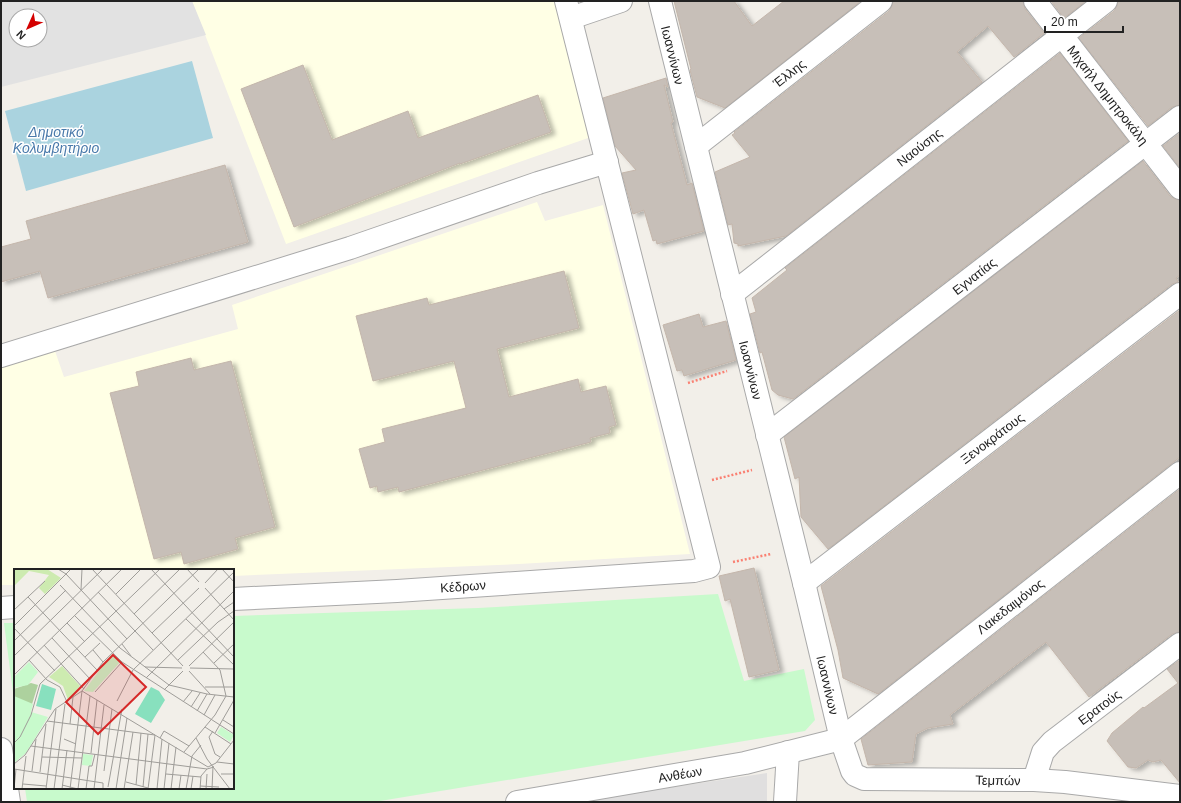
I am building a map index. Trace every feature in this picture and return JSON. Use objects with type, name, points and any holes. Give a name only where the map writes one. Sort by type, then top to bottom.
[{"type":"street","points":[[621,1],[568,10],[688,486],[701,569]]},
{"type":"street","name":"Ιωαννίνων","points":[[660,1],[804,582],[841,739]]},
{"type":"street","name":"Έλλης","points":[[696,146],[881,1]]},
{"type":"street","name":"Μιχαήλ Δημητροκάλη","points":[[1035,1],[1180,188]]},
{"type":"street","name":"Ναούσης","points":[[732,294],[1106,1]]},
{"type":"street","name":"Εγνατίας","points":[[767,435],[1180,117]]},
{"type":"street","points":[[1,356],[350,248],[538,183],[607,162]]},
{"type":"street","name":"Ξενοκράτους","points":[[804,582],[1180,294]]},
{"type":"street","name":"Λακεδαιμόνος","points":[[841,739],[1180,473]]},
{"type":"street","name":"Κέδρων","points":[[234,599],[397,591],[701,569]]},
{"type":"street","points":[[1,608],[14,607]]},
{"type":"street","name":"Ερατούς","points":[[1034,780],[1043,752],[1052,742],[1180,644]]},
{"type":"street","name":"Ανθέων","points":[[517,802],[586,796],[745,763],[841,739]]},
{"type":"street","name":"Τεμπών","points":[[841,739],[852,771],[855,775],[864,779],[1034,780],[1065,782],[1170,798]]},
{"type":"street","points":[[1,749],[8,802]]},
{"type":"street","points":[[785,802],[788,752]]},
{"type":"path","points":[[664,389],[750,364]]},
{"type":"path","points":[[688,486],[774,464]]},
{"type":"path","points":[[701,569],[795,548]]},
{"type":"shaded area","points":[[1,1],[192,1],[206,35],[1,87]]},
{"type":"shaded area","points":[[192,1],[555,1],[591,137],[286,244]]},
{"type":"shaded area","points":[[537,202],[545,221],[603,205],[690,554],[519,564],[234,576],[234,569],[14,569],[14,585],[1,585],[1,367],[55,351],[64,377],[238,329],[232,305]]},
{"type":"shaded area","points":[[767,773],[767,802],[572,802]]},
{"type":"green space","points":[[718,594],[744,681],[804,669],[815,720],[805,731],[374,802],[27,802],[25,789],[234,789],[234,616],[478,608]]},
{"type":"green space","points":[[4,623],[14,623],[14,700]]},
{"type":"water","name":"Δημοτικό Κολυμβητήριο","points":[[192,61],[213,138],[26,191],[5,111]]},
{"type":"building","points":[[674,1],[734,1],[752,26],[784,1],[861,1],[725,108],[697,97]]},
{"type":"building","points":[[893,1],[1023,1],[1025,9],[1044,33],[1014,57],[988,26],[957,52],[982,82],[786,236],[738,246],[738,244],[734,243],[732,224],[728,225],[715,172],[750,157],[732,135],[889,11]]},
{"type":"building","points":[[1051,1],[1086,1],[1064,18]]},
{"type":"building","points":[[1118,1],[1180,1],[1180,105],[1172,107],[1148,126],[1079,38],[1114,11]]},
{"type":"building","points":[[1060,53],[1128,141],[793,399],[778,395],[772,390],[762,352],[760,353],[750,314],[756,312],[752,298],[787,270],[785,268]]},
{"type":"building","points":[[303,65],[332,140],[408,111],[418,138],[538,95],[551,132],[460,163],[294,227],[241,89]]},
{"type":"building","points":[[666,78],[668,87],[664,85],[673,122],[671,123],[687,185],[692,183],[704,231],[657,244],[656,240],[653,241],[644,210],[633,214],[622,173],[636,170],[615,146],[603,98]]},
{"type":"building","points":[[1180,133],[1180,168],[1163,146]]},
{"type":"building","points":[[1143,161],[1170,196],[1180,200],[1180,275],[1176,278],[1178,282],[1172,284],[828,549],[801,517],[799,477],[795,479],[784,437]]},
{"type":"building","points":[[225,165],[248,242],[48,298],[40,271],[1,282],[1,247],[31,239],[26,221]]},
{"type":"building","points":[[564,271],[579,328],[497,349],[509,397],[578,379],[581,392],[606,386],[616,425],[609,427],[610,433],[590,438],[591,442],[399,492],[398,487],[378,492],[377,486],[370,488],[359,449],[385,442],[382,429],[466,408],[454,361],[373,381],[356,316],[427,298],[429,305]]},
{"type":"building","points":[[1180,310],[1180,457],[878,694],[843,678],[838,650],[821,586]]},
{"type":"building","points":[[699,314],[703,327],[726,321],[736,360],[684,376],[682,370],[677,371],[663,325]]},
{"type":"building","points":[[191,358],[194,370],[231,361],[275,527],[235,538],[238,549],[184,564],[181,552],[154,559],[110,393],[139,386],[136,372]]},
{"type":"building","points":[[1180,489],[1180,632],[1172,634],[1089,697],[1046,642],[950,715],[953,724],[928,728],[916,734],[912,762],[868,765],[861,739]]},
{"type":"building","points":[[754,568],[779,670],[749,677],[730,599],[725,601],[719,576]]},
{"type":"building","points":[[1180,660],[1180,783],[1161,760],[1153,762],[1148,760],[1136,768],[1128,767],[1107,741],[1112,733],[1143,707],[1144,708],[1178,683],[1167,669]]}]
